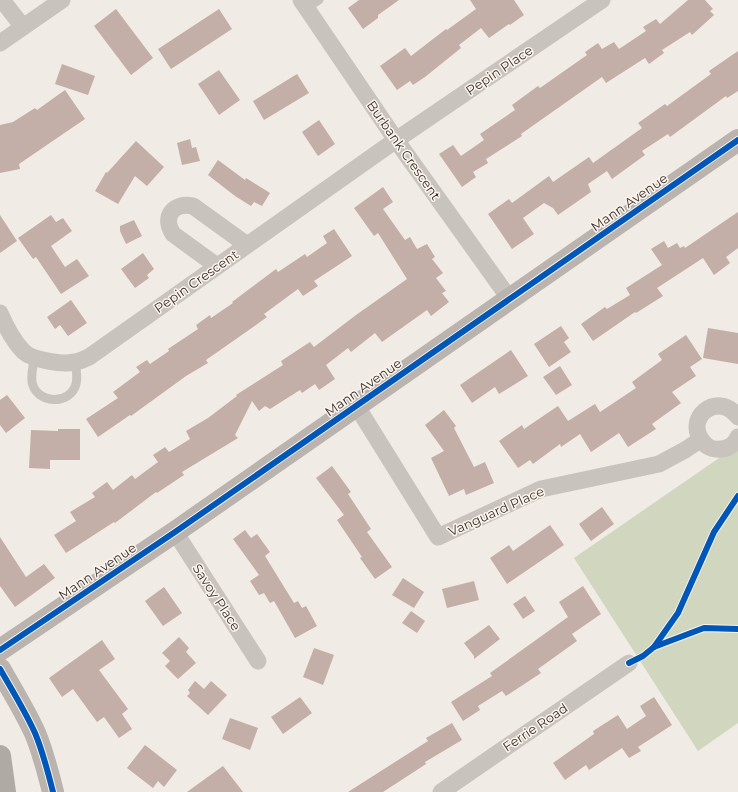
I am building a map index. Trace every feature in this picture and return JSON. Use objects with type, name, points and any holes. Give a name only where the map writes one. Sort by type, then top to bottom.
[{"type":"highway","points":[[0,756],[5,792]]},
{"type":"main road","name":"Mann Avenue","points":[[0,650],[175,532],[738,140]]},
{"type":"main road","points":[[0,669],[35,734],[47,767],[53,791]]},
{"type":"street","points":[[2,0],[22,27]]},
{"type":"street","points":[[0,43],[62,0]]},
{"type":"street","name":"Pepin Place","points":[[396,140],[602,0]]},
{"type":"street","name":"Burbank Crescent","points":[[309,3],[396,140],[509,298]]},
{"type":"street","name":"Pepin Crescent","points":[[0,312],[10,334],[25,353],[58,363],[75,362],[89,357],[396,140]]},
{"type":"street","points":[[217,266],[173,234],[169,229],[169,215],[173,209],[186,204],[193,206],[247,245]]},
{"type":"street","name":"Vanguard Place","points":[[356,405],[438,537],[540,489],[659,464],[700,440]]},
{"type":"street","points":[[738,417],[727,407],[712,407],[705,411],[697,424],[697,432],[700,440],[706,446],[714,449],[722,449],[730,446],[738,437]]},
{"type":"street","name":"Savoy Place","points":[[175,532],[258,661]]},
{"type":"street","name":"Ferrie Road","points":[[441,792],[629,663]]},
{"type":"lane","points":[[35,357],[32,384],[37,392],[44,398],[53,400],[63,398],[70,393],[76,385],[77,376],[75,362]]},
{"type":"green space","points":[[738,445],[738,723],[698,751],[574,558]]},
{"type":"building","points":[[359,0],[399,0],[378,15],[378,18],[363,29],[348,8]]},
{"type":"building","points":[[470,0],[514,0],[524,15],[489,38],[481,28],[459,45],[461,48],[425,77],[413,85],[410,81],[397,90],[380,66],[405,48],[411,56],[446,29],[447,30],[476,9]]},
{"type":"building","points":[[688,0],[705,0],[713,9],[710,11],[714,15],[692,35],[690,32],[662,50],[664,53],[649,64],[645,58],[606,83],[602,77],[521,134],[522,136],[486,159],[488,163],[473,172],[476,177],[462,187],[439,154],[453,145],[461,156],[484,140],[480,134],[515,110],[512,105],[538,86],[540,88],[587,55],[585,52],[598,43],[602,49],[614,42],[619,49],[646,31],[643,27],[656,19],[660,24]]},
{"type":"building","points":[[116,9],[153,58],[131,75],[94,26]]},
{"type":"building","points":[[219,9],[232,29],[171,69],[158,49]]},
{"type":"building","points":[[738,51],[738,91],[727,98],[726,96],[670,137],[668,134],[642,151],[645,155],[612,179],[607,171],[588,184],[591,192],[558,215],[553,208],[544,203],[523,218],[534,234],[512,249],[488,214],[509,199],[512,203],[549,176],[553,182],[589,157],[593,163],[642,128],[638,123],[665,104],[667,106],[711,74],[709,71]]},
{"type":"building","points":[[62,64],[95,76],[88,95],[55,84]]},
{"type":"building","points":[[219,70],[240,100],[219,115],[198,84]]},
{"type":"building","points":[[297,74],[309,93],[264,120],[253,101]]},
{"type":"building","points":[[65,90],[85,119],[19,164],[20,169],[0,173],[0,125],[13,122],[35,108],[37,110]]},
{"type":"building","points":[[319,120],[335,144],[318,156],[302,132]]},
{"type":"building","points":[[190,139],[192,148],[196,147],[200,161],[182,165],[177,143]]},
{"type":"building","points":[[136,141],[164,167],[147,186],[135,176],[118,204],[95,191],[106,172],[107,173]]},
{"type":"building","points":[[218,160],[245,180],[246,178],[270,193],[262,206],[254,202],[251,206],[235,196],[208,175]]},
{"type":"building","points":[[383,187],[393,202],[383,209],[405,240],[410,237],[417,249],[427,244],[435,257],[432,259],[443,273],[436,278],[446,291],[442,293],[449,302],[431,316],[427,310],[382,342],[375,333],[351,352],[348,348],[326,365],[335,379],[319,390],[315,384],[302,393],[300,390],[270,409],[265,406],[259,411],[252,401],[235,435],[238,438],[182,472],[184,475],[157,493],[156,492],[115,523],[114,522],[66,553],[54,535],[76,521],[70,512],[95,497],[92,493],[107,482],[113,490],[132,475],[135,479],[158,462],[153,455],[165,447],[169,452],[190,439],[186,431],[208,418],[237,396],[236,395],[283,365],[281,361],[310,342],[314,347],[407,279],[378,233],[374,236],[354,208]]},
{"type":"building","points":[[738,212],[738,248],[726,257],[730,263],[714,275],[703,258],[657,288],[663,296],[636,313],[635,312],[593,341],[581,324],[605,307],[607,309],[630,295],[626,288],[662,265],[651,249],[664,241],[668,248],[677,243],[680,248],[684,246],[685,248]]},
{"type":"building","points":[[0,215],[17,241],[0,253]]},
{"type":"building","points":[[51,215],[56,222],[63,218],[72,231],[51,246],[65,267],[77,259],[89,276],[61,294],[36,257],[33,259],[18,238]]},
{"type":"building","points":[[134,220],[142,236],[126,244],[120,231],[120,226]]},
{"type":"building","points":[[334,229],[352,256],[314,281],[318,286],[303,296],[298,289],[264,314],[267,317],[206,360],[208,363],[186,376],[131,416],[130,415],[98,437],[86,419],[118,398],[113,392],[140,372],[136,367],[147,360],[150,364],[169,351],[168,349],[198,329],[196,325],[210,315],[211,318],[233,303],[232,302],[276,269],[278,272],[305,254],[307,257],[327,243],[323,236]]},
{"type":"building","points":[[143,253],[154,269],[147,275],[149,278],[135,288],[121,269]]},
{"type":"building","points":[[71,300],[87,323],[68,336],[60,325],[55,329],[47,317]]},
{"type":"building","points":[[561,326],[569,338],[564,342],[571,352],[549,367],[534,344]]},
{"type":"building","points":[[708,328],[738,333],[738,364],[703,358]]},
{"type":"building","points":[[686,335],[702,359],[690,367],[696,376],[672,392],[681,403],[652,424],[656,429],[628,447],[619,433],[591,452],[580,434],[561,447],[560,444],[533,464],[530,460],[518,468],[499,441],[522,425],[524,429],[558,406],[568,421],[595,404],[600,412],[636,388],[632,382],[662,360],[658,354]]},
{"type":"building","points":[[511,350],[528,376],[499,394],[495,387],[472,403],[460,385]]},
{"type":"building","points":[[560,366],[572,385],[556,395],[543,377]]},
{"type":"building","points":[[7,395],[25,418],[6,433],[0,425],[0,400]]},
{"type":"building","points":[[444,410],[456,426],[454,428],[474,467],[485,462],[494,483],[466,495],[464,489],[449,496],[431,458],[444,451],[425,425]]},
{"type":"building","points":[[58,429],[80,429],[80,460],[50,460],[50,469],[29,468],[31,430],[58,431]]},
{"type":"building","points":[[332,466],[351,492],[348,494],[371,529],[367,532],[392,567],[375,579],[360,558],[362,557],[337,520],[344,515],[316,478]]},
{"type":"building","points":[[602,507],[614,524],[591,541],[579,524]]},
{"type":"building","points":[[550,525],[564,545],[507,584],[490,558],[509,545],[513,551]]},
{"type":"building","points":[[245,530],[251,538],[257,534],[270,552],[265,556],[294,603],[298,601],[302,608],[306,606],[317,626],[295,638],[274,601],[270,603],[264,593],[259,595],[250,581],[259,575],[233,539]]},
{"type":"building","points":[[0,537],[26,577],[44,564],[55,578],[15,607],[0,586]]},
{"type":"building","points":[[403,578],[424,592],[414,608],[392,595]]},
{"type":"building","points":[[474,581],[479,600],[447,608],[442,589]]},
{"type":"building","points":[[583,586],[601,614],[572,634],[577,641],[538,669],[541,673],[506,696],[502,691],[478,706],[480,710],[463,721],[451,702],[492,676],[490,673],[568,617],[559,602]]},
{"type":"building","points":[[164,587],[182,613],[163,626],[145,601]]},
{"type":"building","points":[[525,596],[535,611],[523,619],[513,604]]},
{"type":"building","points":[[411,611],[425,621],[417,633],[402,623]]},
{"type":"building","points":[[489,625],[500,639],[474,659],[474,656],[464,643]]},
{"type":"building","points":[[179,637],[189,648],[186,652],[196,663],[178,679],[165,666],[170,661],[162,653]]},
{"type":"building","points":[[102,640],[115,659],[99,670],[128,709],[122,714],[132,729],[119,738],[104,717],[97,722],[73,689],[62,697],[49,678]]},
{"type":"building","points":[[314,648],[334,655],[323,685],[303,677]]},
{"type":"building","points":[[195,681],[204,689],[211,681],[227,695],[208,715],[187,696],[190,693],[188,690]]},
{"type":"building","points":[[300,697],[312,713],[283,734],[271,717]]},
{"type":"building","points":[[654,697],[672,725],[638,747],[641,751],[629,758],[622,748],[589,770],[586,765],[565,780],[553,763],[594,734],[593,731],[618,715],[627,729],[646,716],[640,706]]},
{"type":"building","points":[[230,718],[258,728],[250,750],[222,739]]},
{"type":"building","points":[[452,723],[462,740],[425,762],[426,764],[383,792],[348,792],[428,741],[426,738]]},
{"type":"building","points":[[145,745],[177,770],[164,787],[158,781],[153,788],[127,768]]},
{"type":"building","points":[[223,766],[243,792],[187,792]]},
{"type":"cycle path","points":[[0,650],[175,532],[738,140]]},
{"type":"cycle path","points":[[629,663],[643,656],[654,647],[678,613],[714,532],[738,496]]},
{"type":"cycle path","points":[[654,647],[704,628],[738,629]]},
{"type":"cycle path","points":[[0,669],[35,733],[43,755],[53,792]]}]
